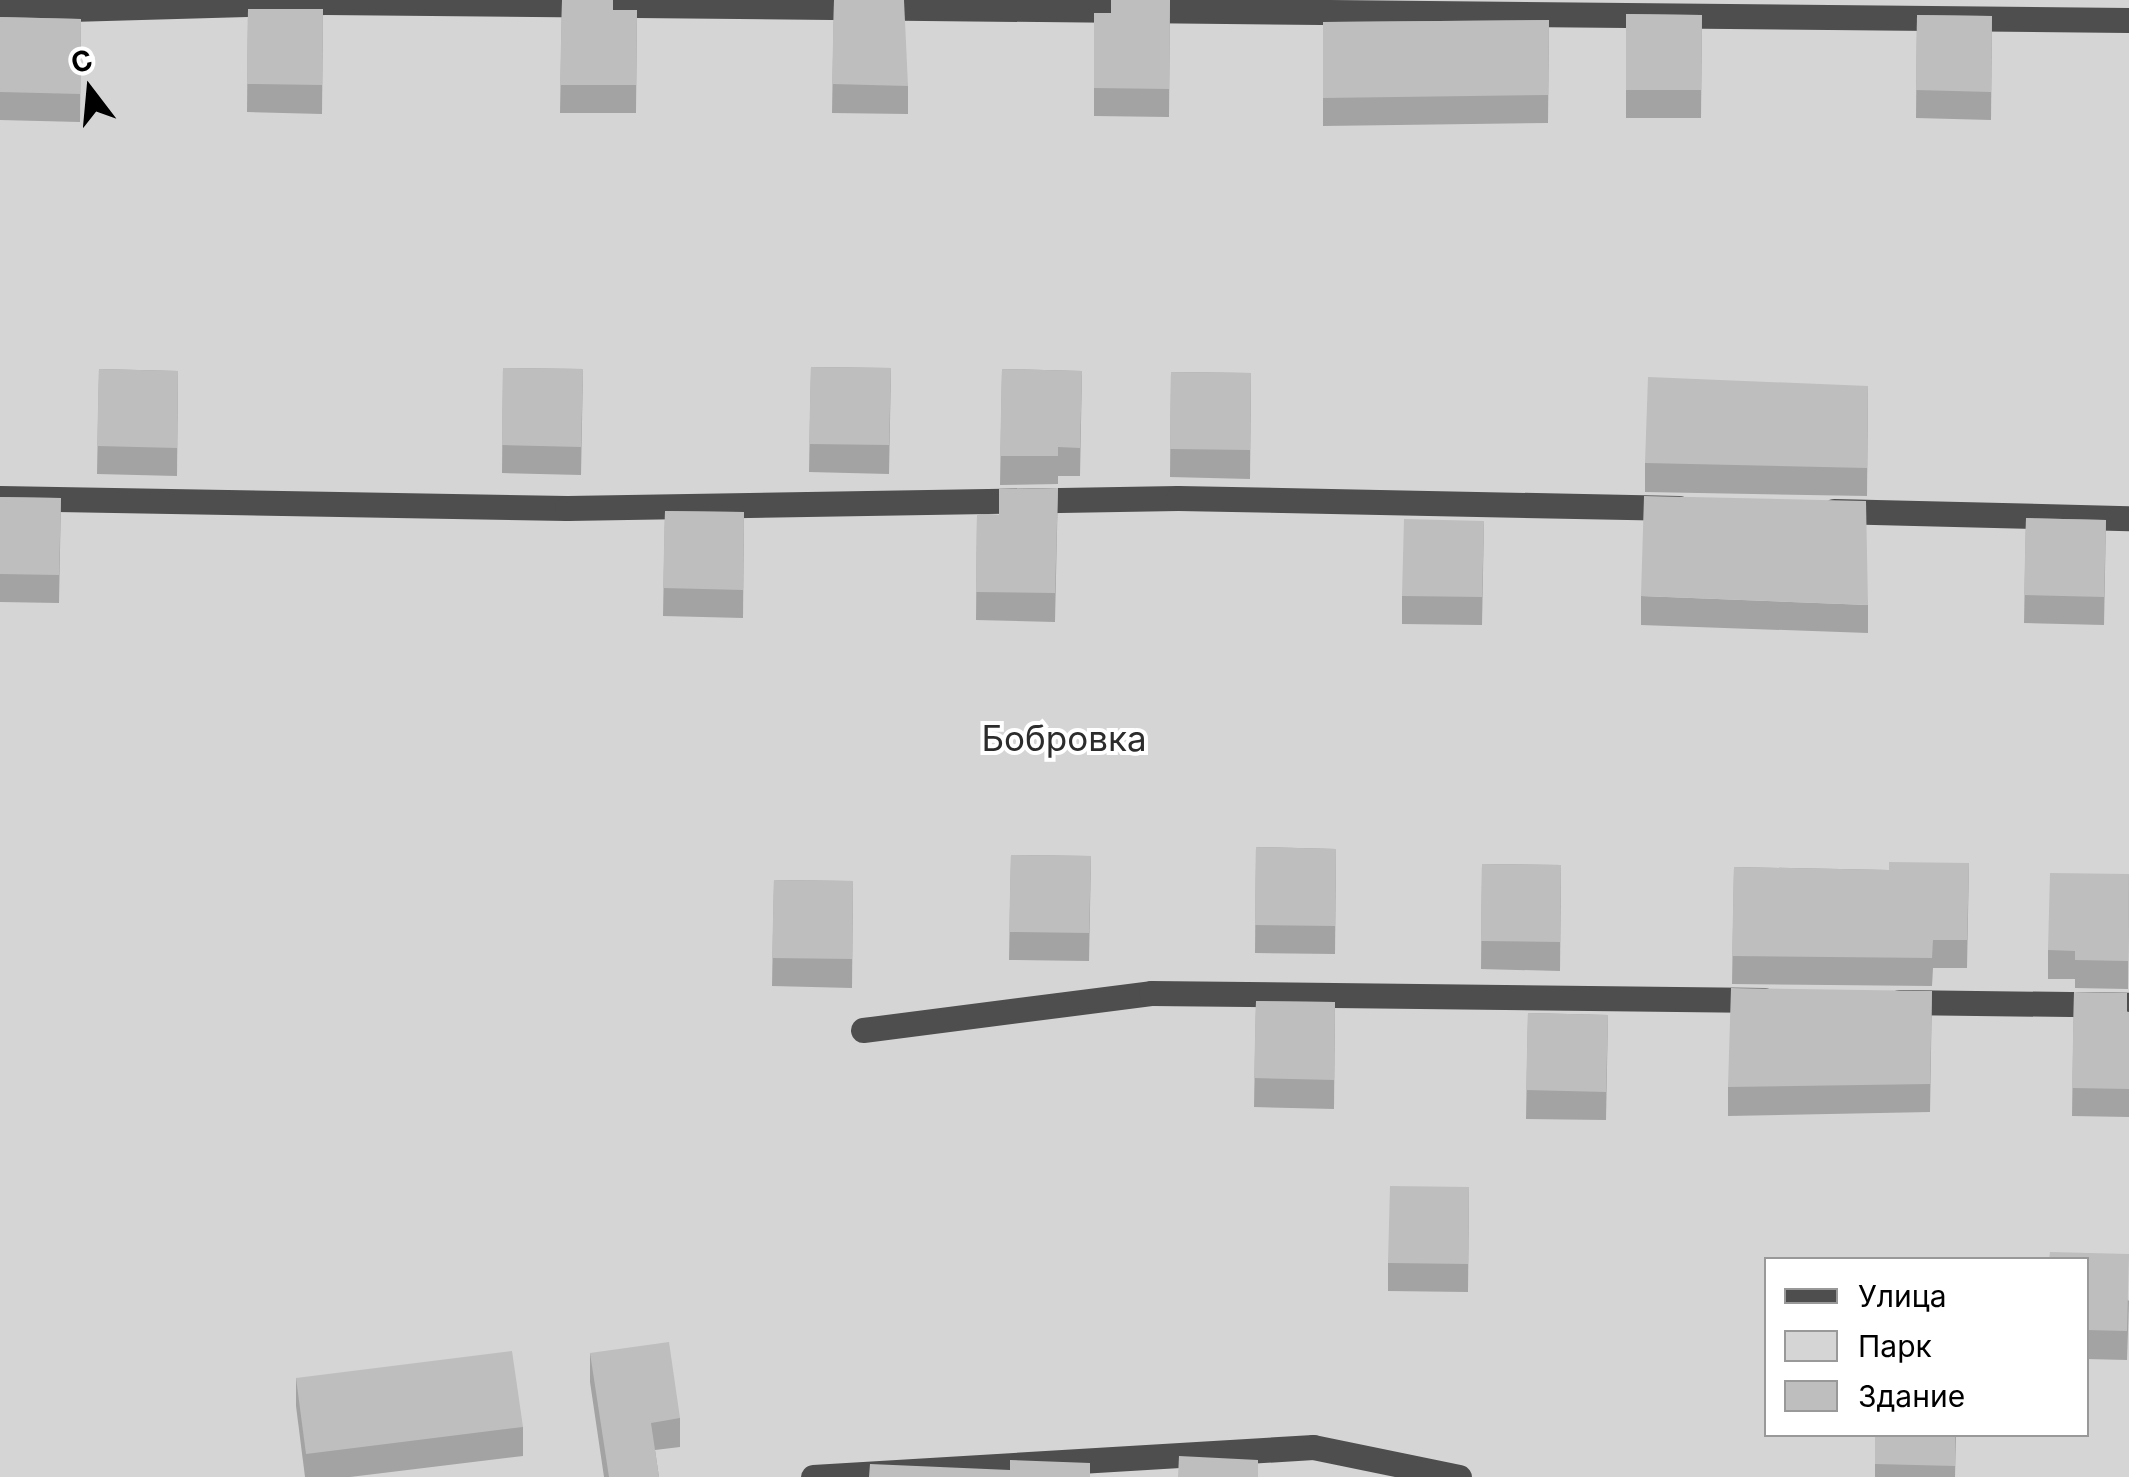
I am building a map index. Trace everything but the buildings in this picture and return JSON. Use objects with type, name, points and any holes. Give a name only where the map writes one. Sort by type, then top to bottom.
[{"type":"street","points":[[0,10],[326,2],[2129,20]]},
{"type":"street","points":[[0,498],[567,508],[1178,498],[1713,509]]},
{"type":"street","points":[[1812,511],[2129,518]]},
{"type":"street","points":[[864,1030],[1151,992],[1801,1001]]},
{"type":"street","points":[[1878,1002],[2129,1005]]},
{"type":"street","points":[[813,1477],[1313,1447],[1459,1477]]},
{"type":"green space","name":"Бобровка","points":[[0,0],[2129,0],[2129,1477],[0,1477]]}]
